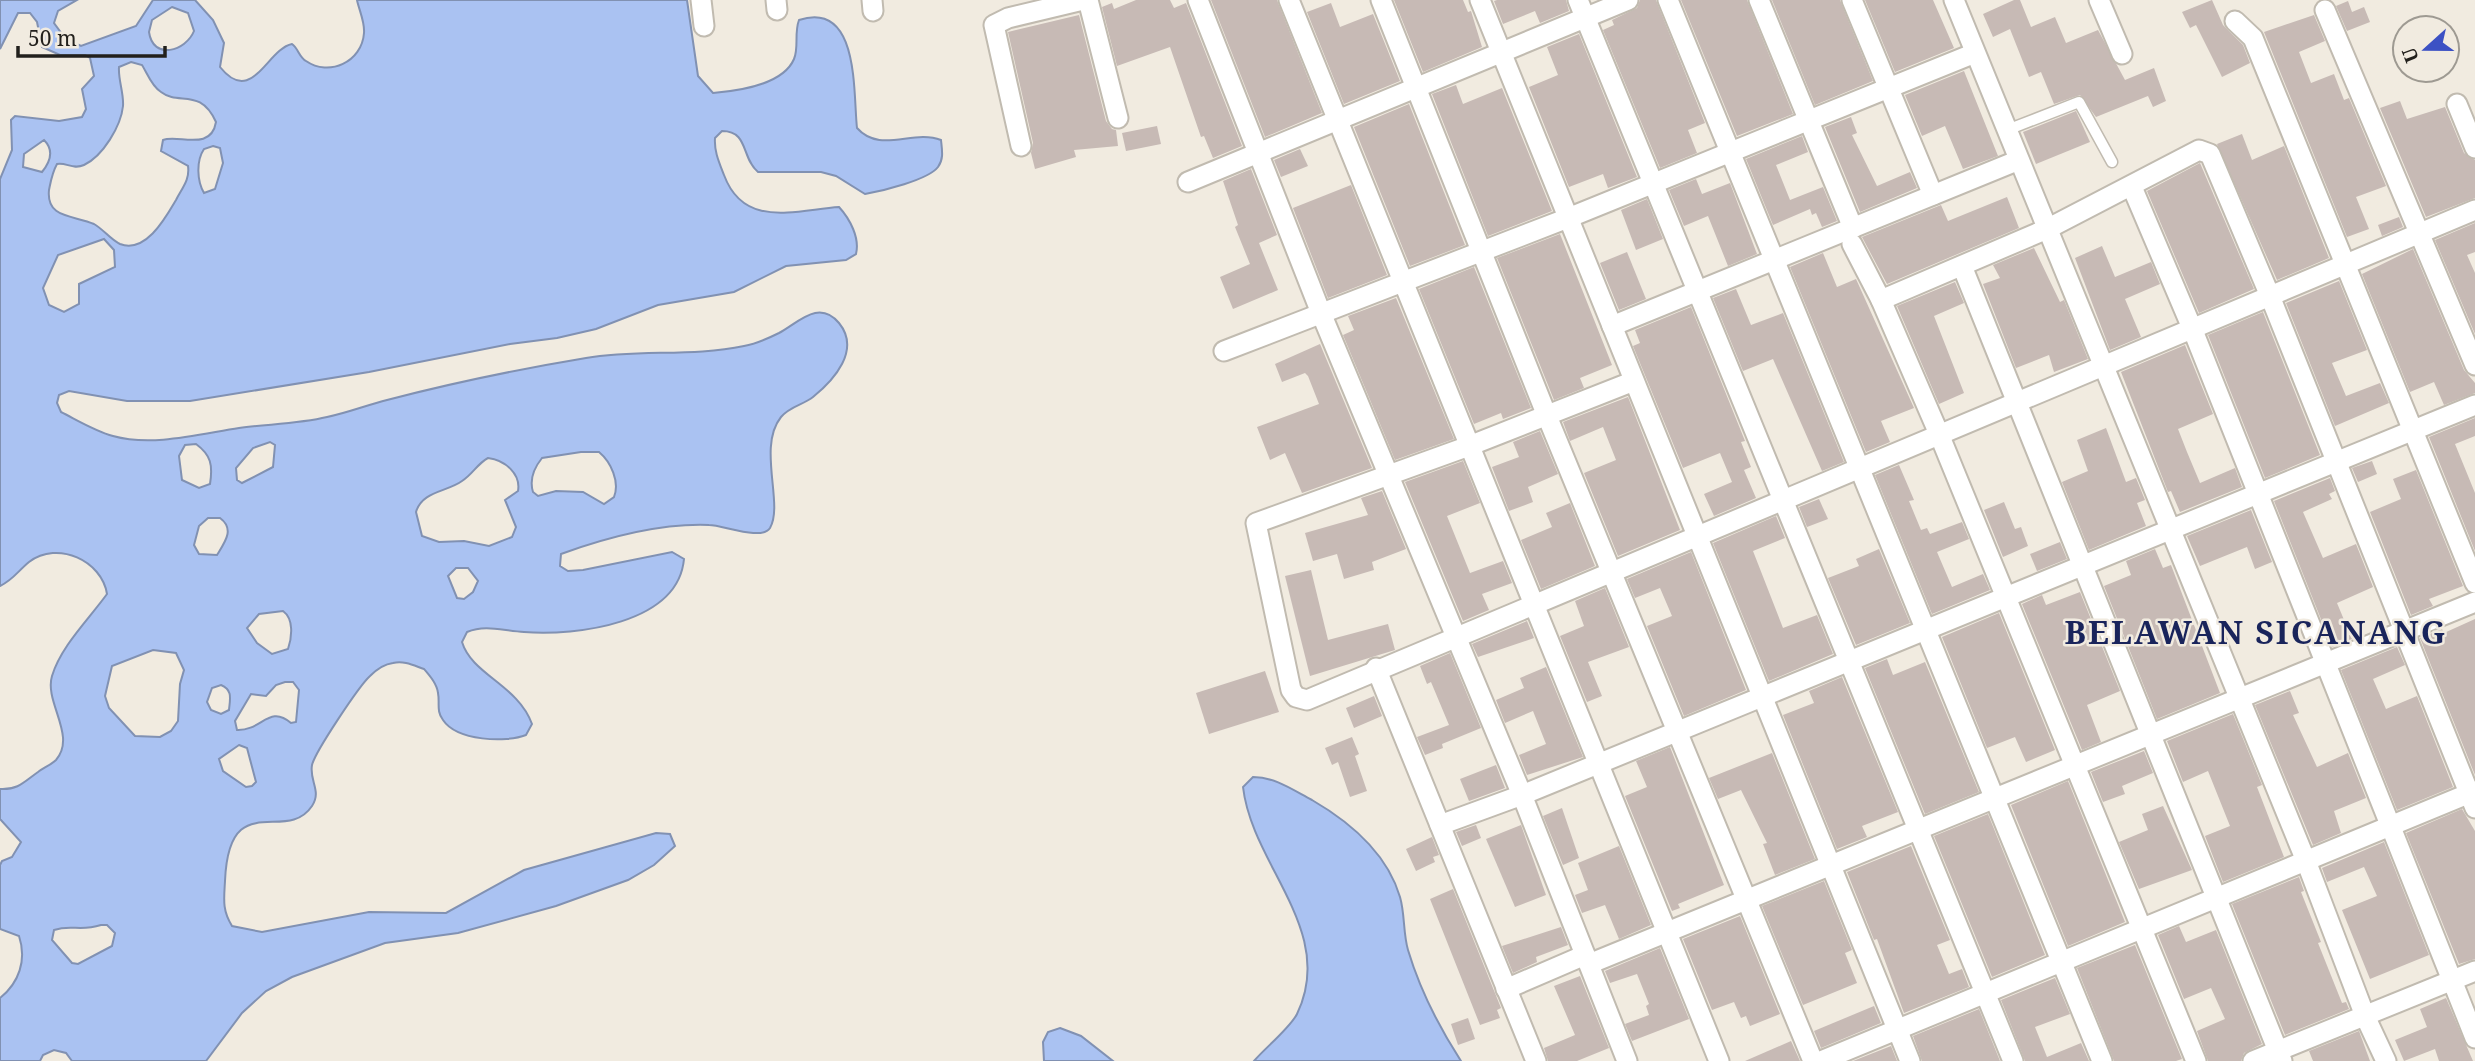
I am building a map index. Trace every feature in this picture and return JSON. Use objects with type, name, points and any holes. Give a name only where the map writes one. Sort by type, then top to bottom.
[{"type":"street","points":[[701,0],[704,26]]},
{"type":"street","points":[[1021,146],[994,25],[1008,18],[1086,0],[1118,118]]},
{"type":"street","points":[[1198,0],[1321,313],[1522,795],[1627,1061]]},
{"type":"street","points":[[1289,0],[1719,1061]]},
{"type":"street","points":[[1381,0],[1547,415],[1813,1061]]},
{"type":"street","points":[[1480,0],[1910,1061]]},
{"type":"street","points":[[1188,182],[1500,52],[1581,9],[1628,0]]},
{"type":"street","points":[[1668,0],[2102,1061]]},
{"type":"street","points":[[1759,0],[1852,236],[1938,434],[2196,1061]]},
{"type":"street","points":[[1852,0],[1933,195]]},
{"type":"street","points":[[1954,0],[2240,697],[2365,1016],[2386,1061]]},
{"type":"street","points":[[2099,0],[2122,54]]},
{"type":"street","points":[[1581,9],[2013,1061]]},
{"type":"street","points":[[2325,10],[2475,365]]},
{"type":"street","points":[[2235,21],[2253,38],[2475,583]]},
{"type":"street","points":[[1224,351],[1568,218],[1975,53]]},
{"type":"street","points":[[2457,104],[2475,148]]},
{"type":"street","points":[[1821,1061],[2391,826],[2473,798],[2210,154],[2199,150],[2047,229],[1881,300]]},
{"type":"street","points":[[1612,326],[1774,260],[1852,236],[1933,195],[2019,160]]},
{"type":"street","points":[[2132,187],[2192,328],[2450,981],[2475,1038]]},
{"type":"street","points":[[1634,381],[1469,446],[1256,523],[1291,690],[1296,697],[1307,700],[1376,668],[1938,434],[2019,404],[2192,328],[2475,210]]},
{"type":"street","points":[[1962,266],[2280,1056]]},
{"type":"street","points":[[1440,825],[1522,795],[2475,405]]},
{"type":"street","points":[[1506,989],[1667,933],[2475,602]]},
{"type":"street","points":[[1376,668],[1536,1061]]},
{"type":"street","points":[[2253,1061],[2280,1056],[2365,1016],[2475,971]]},
{"type":"lane","points":[[2007,130],[2079,102],[2112,162]]},
{"type":"water","points":[[0,0],[77,0],[58,11],[54,23],[65,38],[81,46],[136,26],[153,0],[195,0],[213,20],[224,43],[220,67],[231,78],[241,81],[250,79],[283,48],[292,44],[304,59],[315,66],[334,67],[351,59],[362,43],[364,33],[357,0],[687,0],[698,76],[713,93],[758,85],[780,75],[794,59],[799,20],[819,18],[833,24],[843,36],[853,74],[857,128],[866,136],[876,139],[930,137],[941,140],[941,161],[933,172],[904,184],[865,194],[836,176],[821,172],[758,172],[737,135],[722,131],[715,138],[716,152],[724,175],[733,192],[744,203],[758,210],[772,212],[839,207],[847,217],[857,242],[856,254],[846,260],[786,266],[734,292],[658,305],[596,329],[369,372],[190,401],[127,401],[69,391],[59,395],[57,403],[61,412],[106,434],[128,439],[160,440],[316,419],[461,382],[586,358],[744,346],[775,335],[809,315],[824,313],[832,316],[845,333],[846,354],[829,382],[813,397],[785,413],[774,429],[771,459],[774,518],[766,532],[709,525],[671,526],[634,532],[561,554],[560,566],[568,571],[672,552],[684,559],[678,581],[664,598],[644,612],[621,621],[596,628],[546,633],[488,628],[467,632],[462,642],[467,653],[517,699],[525,711],[532,724],[526,735],[495,739],[459,732],[441,717],[436,686],[424,669],[397,662],[378,670],[357,692],[315,758],[312,771],[316,796],[312,806],[301,817],[288,821],[260,822],[247,826],[237,835],[229,852],[224,904],[232,926],[262,932],[369,912],[446,913],[524,870],[656,833],[670,834],[675,846],[654,865],[628,880],[556,906],[458,933],[385,943],[292,977],[266,991],[242,1013],[206,1061],[72,1061],[66,1053],[54,1050],[43,1055],[40,1061],[0,1061],[0,998],[12,985],[20,970],[22,954],[19,936],[0,929],[0,865],[2,861],[12,857],[21,842],[0,819],[0,789],[20,785],[54,762],[62,751],[62,730],[52,697],[52,676],[69,643],[107,594],[97,572],[88,564],[77,557],[53,553],[29,562],[0,586],[0,179],[12,150],[11,120],[15,116],[59,121],[82,117],[86,109],[82,89],[94,76],[90,58],[85,55],[60,55],[42,47],[37,22],[30,13],[18,13],[0,49]],"holes":[[[172,7],[188,13],[194,31],[184,44],[163,50],[152,41],[149,32],[152,20]],[[131,62],[142,65],[158,90],[168,96],[196,101],[210,111],[216,122],[208,137],[163,140],[161,151],[188,166],[187,180],[154,232],[147,239],[129,246],[120,244],[94,224],[57,211],[49,199],[51,180],[57,164],[76,167],[84,165],[98,155],[115,131],[123,106],[119,67]],[[44,140],[50,156],[42,172],[23,167],[24,154]],[[213,146],[220,148],[223,163],[215,189],[204,193],[199,177],[200,159],[204,149]],[[104,239],[114,250],[115,267],[79,284],[79,304],[64,312],[49,305],[43,288],[58,255]],[[270,442],[275,445],[273,467],[242,483],[237,480],[236,468],[253,448]],[[196,444],[210,461],[210,484],[199,488],[182,480],[179,456],[185,445]],[[599,452],[613,473],[616,485],[614,497],[604,504],[583,492],[556,491],[538,496],[533,492],[532,483],[542,458]],[[488,458],[494,459],[506,465],[517,479],[518,491],[505,500],[516,527],[512,537],[489,546],[464,541],[439,542],[422,536],[416,512],[419,505],[429,496],[456,485]],[[208,518],[220,518],[225,522],[228,531],[223,545],[217,555],[199,554],[194,545],[199,526]],[[456,568],[468,568],[478,581],[473,592],[464,599],[457,598],[448,576]],[[283,611],[287,614],[291,634],[288,649],[272,654],[257,643],[247,628],[259,614]],[[153,650],[176,653],[184,670],[180,684],[178,721],[171,731],[160,737],[135,736],[109,708],[105,696],[112,666]],[[285,682],[293,682],[299,690],[296,722],[291,723],[277,716],[253,727],[237,730],[235,721],[251,694],[266,696],[276,685]],[[221,685],[229,692],[229,710],[221,714],[211,710],[207,702],[212,688]],[[239,745],[247,748],[256,782],[246,787],[223,771],[219,759]],[[107,925],[115,933],[112,946],[78,964],[72,963],[52,940],[54,930]]]},
{"type":"water","points":[[1253,777],[1284,785],[1340,818],[1365,840],[1386,866],[1400,897],[1406,944],[1418,979],[1461,1061],[1254,1061],[1297,1014],[1307,984],[1307,955],[1300,927],[1250,816],[1243,787]]},
{"type":"water","points":[[1060,1028],[1081,1036],[1113,1061],[1044,1061],[1043,1042],[1048,1032]]},
{"type":"building","points":[[1136,0],[1170,0],[1174,8],[1186,3],[1242,146],[1213,158],[1204,136],[1201,137],[1170,47],[1117,66],[1102,7],[1112,3],[1114,9]]},
{"type":"building","points":[[1211,0],[1277,0],[1322,113],[1265,137]]},
{"type":"building","points":[[1394,0],[1463,0],[1468,12],[1471,11],[1482,47],[1423,72]]},
{"type":"building","points":[[1566,0],[1569,11],[1540,23],[1535,11],[1503,24],[1494,1]]},
{"type":"building","points":[[1640,0],[1656,0],[1705,123],[1688,130],[1697,153],[1660,168],[1603,30],[1614,25],[1612,20],[1637,8]]},
{"type":"building","points":[[1681,0],[1747,0],[1793,114],[1737,136]]},
{"type":"building","points":[[1772,0],[1840,0],[1873,81],[1815,105]]},
{"type":"building","points":[[1865,0],[1933,0],[1954,48],[1895,72]]},
{"type":"building","points":[[2014,0],[2020,0],[2031,27],[2055,17],[2066,43],[2098,30],[2125,80],[2154,68],[2166,101],[2153,107],[2148,96],[2096,117],[2080,95],[2054,104],[2041,72],[2029,77],[2010,29],[1993,37],[1983,14]]},
{"type":"building","points":[[2212,0],[2223,25],[2243,45],[2250,63],[2222,77],[2196,25],[2190,28],[2182,12]]},
{"type":"building","points":[[2348,1],[2352,12],[2364,7],[2370,22],[2347,31],[2336,6]]},
{"type":"building","points":[[1331,3],[1340,27],[1373,14],[1400,81],[1344,104],[1307,12]]},
{"type":"building","points":[[1079,15],[1106,121],[1116,130],[1118,146],[1074,150],[1076,157],[1035,169],[1031,153],[1033,143],[1008,32]]},
{"type":"building","points":[[2314,15],[2325,41],[2299,52],[2311,83],[2334,74],[2344,100],[2349,98],[2386,186],[2356,197],[2369,229],[2347,237],[2264,32]]},
{"type":"building","points":[[1579,34],[1637,177],[1608,188],[1603,174],[1569,187],[1529,87],[1558,75],[1547,47]]},
{"type":"building","points":[[1964,71],[1998,156],[1963,169],[1945,126],[1922,136],[1905,95]]},
{"type":"building","points":[[1456,85],[1463,104],[1502,88],[1552,211],[1488,236],[1432,94]]},
{"type":"building","points":[[2400,101],[2407,119],[2445,107],[2464,153],[2475,160],[2475,198],[2426,217],[2380,108]]},
{"type":"building","points":[[1409,104],[1465,245],[1410,266],[1354,127]]},
{"type":"building","points":[[2076,111],[2090,142],[2036,164],[2023,132]]},
{"type":"building","points":[[1851,117],[1857,133],[1852,135],[1877,186],[1910,172],[1917,188],[1860,212],[1825,127]]},
{"type":"building","points":[[1157,126],[1161,144],[1126,151],[1122,133]]},
{"type":"building","points":[[2242,134],[2252,160],[2284,146],[2329,258],[2277,280],[2217,144]]},
{"type":"building","points":[[1802,136],[1808,152],[1776,165],[1790,200],[1823,187],[1837,221],[1822,227],[1816,213],[1812,215],[1810,209],[1773,225],[1746,159]]},
{"type":"building","points":[[1300,149],[1308,166],[1281,177],[1274,160]]},
{"type":"building","points":[[2200,163],[2254,289],[2199,313],[2147,191]]},
{"type":"building","points":[[1251,169],[1277,235],[1259,243],[1278,290],[1233,309],[1220,277],[1250,264],[1235,227],[1238,225],[1223,181]]},
{"type":"building","points":[[1696,179],[1702,194],[1730,183],[1757,254],[1728,266],[1708,216],[1684,226],[1669,190]]},
{"type":"building","points":[[1351,185],[1387,275],[1328,298],[1293,208]]},
{"type":"building","points":[[2007,197],[2019,228],[1887,284],[1862,237],[1941,205],[1948,221]]},
{"type":"building","points":[[1647,199],[1663,239],[1636,250],[1621,210]]},
{"type":"building","points":[[2399,217],[2403,227],[2382,236],[2378,225]]},
{"type":"building","points":[[2475,223],[2475,252],[2467,255],[2475,273],[2475,334],[2435,240]]},
{"type":"building","points":[[1560,234],[1612,365],[1580,378],[1584,388],[1554,400],[1497,258]]},
{"type":"building","points":[[2102,246],[2115,277],[2151,262],[2160,284],[2125,299],[2141,337],[2110,350],[2075,258]]},
{"type":"building","points":[[2034,248],[2060,302],[2064,300],[2088,359],[2054,372],[2049,355],[2016,368],[1983,284],[2000,278],[1993,265]]},
{"type":"building","points":[[2413,249],[2464,370],[2475,383],[2475,393],[2444,405],[2434,382],[2410,392],[2362,274]]},
{"type":"building","points":[[1627,252],[1646,299],[1619,310],[1600,263]]},
{"type":"building","points":[[1823,253],[1837,287],[1856,279],[1914,408],[1881,421],[1890,442],[1866,452],[1790,267]]},
{"type":"building","points":[[1474,267],[1531,408],[1503,419],[1501,413],[1474,424],[1419,289]]},
{"type":"building","points":[[2339,281],[2367,350],[2332,363],[2346,396],[2380,383],[2389,403],[2335,426],[2286,303]]},
{"type":"building","points":[[1955,282],[1964,303],[1934,316],[1964,393],[1939,404],[1897,306]]},
{"type":"building","points":[[1736,289],[1751,325],[1783,313],[1844,462],[1822,471],[1773,359],[1743,371],[1713,298]]},
{"type":"building","points":[[1396,298],[1454,439],[1395,460],[1343,335],[1354,330],[1348,316]]},
{"type":"building","points":[[1691,307],[1745,441],[1741,442],[1751,467],[1744,470],[1756,498],[1714,516],[1704,494],[1732,482],[1720,453],[1683,468],[1633,346],[1640,343],[1635,330]]},
{"type":"building","points":[[2263,312],[2320,455],[2265,478],[2208,335]]},
{"type":"building","points":[[1320,344],[1372,468],[1302,493],[1285,453],[1270,460],[1257,427],[1319,404],[1305,373],[1282,382],[1275,364]]},
{"type":"building","points":[[2185,345],[2213,414],[2178,429],[2187,452],[2200,483],[2235,468],[2242,487],[2180,512],[2171,491],[2168,492],[2121,372]]},
{"type":"building","points":[[1628,397],[1680,530],[1618,556],[1584,473],[1616,460],[1603,427],[1570,441],[1563,422]]},
{"type":"building","points":[[2475,418],[2475,436],[2455,444],[2475,493],[2475,551],[2429,437]]},
{"type":"building","points":[[2106,428],[2126,482],[2136,478],[2145,500],[2137,503],[2146,526],[2089,550],[2062,482],[2088,471],[2077,440]]},
{"type":"building","points":[[1540,431],[1558,474],[1528,487],[1533,502],[1509,511],[1492,467],[1519,457],[1513,442]]},
{"type":"building","points":[[1463,461],[1480,503],[1447,516],[1470,573],[1503,561],[1512,583],[1482,594],[1489,610],[1463,621],[1405,482]]},
{"type":"building","points":[[2372,461],[2377,474],[2358,482],[2352,468]]},
{"type":"building","points":[[1899,465],[1914,500],[1909,501],[1921,530],[1927,528],[1930,534],[1962,522],[1969,539],[1937,552],[1952,587],[1983,574],[1990,590],[1932,614],[1875,475]]},
{"type":"building","points":[[2416,470],[2463,586],[2429,599],[2433,606],[2411,615],[2370,512],[2401,499],[2393,479]]},
{"type":"building","points":[[2330,478],[2335,491],[2329,494],[2332,499],[2303,512],[2323,558],[2356,544],[2373,587],[2337,603],[2352,639],[2332,647],[2274,501]]},
{"type":"building","points":[[1382,491],[1406,549],[1372,562],[1374,570],[1344,579],[1337,554],[1313,561],[1305,533],[1368,515],[1361,498]]},
{"type":"building","points":[[1819,499],[1828,519],[1807,527],[1799,507]]},
{"type":"building","points":[[2004,502],[2015,529],[2021,527],[2028,546],[2003,557],[1984,510]]},
{"type":"building","points":[[1570,503],[1595,566],[1541,589],[1521,540],[1552,527],[1546,513]]},
{"type":"building","points":[[2251,510],[2272,562],[2255,569],[2247,547],[2200,566],[2187,536]]},
{"type":"building","points":[[1776,516],[1785,538],[1753,551],[1783,628],[1817,615],[1833,654],[1769,681],[1713,543]]},
{"type":"building","points":[[2060,542],[2067,559],[2037,571],[2030,554]]},
{"type":"building","points":[[1879,549],[1910,623],[1856,645],[1828,578],[1859,566],[1856,559]]},
{"type":"building","points":[[2155,549],[2163,568],[2171,565],[2220,693],[2157,719],[2104,586],[2131,575],[2126,561]]},
{"type":"building","points":[[1691,552],[1746,690],[1684,716],[1647,626],[1672,616],[1660,588],[1635,598],[1627,579]]},
{"type":"building","points":[[1311,570],[1328,640],[1388,624],[1395,650],[1310,676],[1285,576]]},
{"type":"building","points":[[1605,588],[1629,647],[1588,662],[1602,696],[1587,702],[1560,636],[1584,626],[1575,601]]},
{"type":"building","points":[[2080,592],[2120,691],[2087,705],[2101,742],[2082,750],[2022,604],[2042,595],[2046,605]]},
{"type":"building","points":[[1999,613],[2055,750],[2026,762],[2015,737],[1987,748],[1942,637]]},
{"type":"building","points":[[2475,619],[2475,775],[2420,638],[2442,629],[2444,633]]},
{"type":"building","points":[[1527,621],[1534,638],[1478,657],[1472,644]]},
{"type":"building","points":[[2397,647],[2405,665],[2373,679],[2386,709],[2417,696],[2453,787],[2397,810],[2341,670]]},
{"type":"building","points":[[1450,653],[1481,728],[1442,744],[1443,748],[1425,755],[1417,737],[1449,725],[1431,682],[1427,684],[1420,666]]},
{"type":"building","points":[[1887,659],[1893,675],[1925,662],[1979,792],[1925,814],[1865,668]]},
{"type":"building","points":[[1546,667],[1583,757],[1527,775],[1519,755],[1546,744],[1533,711],[1505,723],[1496,700],[1524,688],[1520,678]]},
{"type":"building","points":[[1265,671],[1279,712],[1209,734],[1196,693]]},
{"type":"building","points":[[1842,677],[1898,812],[1862,826],[1867,837],[1837,849],[1783,715],[1814,703],[1809,691]]},
{"type":"building","points":[[2290,691],[2299,713],[2293,715],[2317,767],[2348,753],[2366,798],[2334,811],[2341,833],[2313,845],[2255,705]]},
{"type":"building","points":[[1374,696],[1382,716],[1354,728],[1346,708]]},
{"type":"building","points":[[2233,714],[2262,785],[2257,787],[2284,857],[2223,882],[2205,836],[2230,826],[2208,771],[2183,782],[2167,741]]},
{"type":"building","points":[[1352,737],[1359,754],[1355,756],[1367,791],[1350,797],[1338,762],[1332,765],[1325,748]]},
{"type":"building","points":[[1670,747],[1724,885],[1678,904],[1680,908],[1672,911],[1625,796],[1647,787],[1636,761]]},
{"type":"building","points":[[2144,751],[2153,773],[2122,786],[2125,794],[2103,802],[2091,772]]},
{"type":"building","points":[[1772,753],[1815,859],[1775,875],[1763,844],[1767,843],[1741,790],[1718,799],[1709,778]]},
{"type":"building","points":[[1496,765],[1505,788],[1469,801],[1460,779]]},
{"type":"building","points":[[2068,781],[2125,922],[2068,946],[2011,805]]},
{"type":"building","points":[[2163,806],[2192,870],[2139,889],[2119,842],[2148,830],[2142,814]]},
{"type":"building","points":[[1562,808],[1579,858],[1563,865],[1543,816]]},
{"type":"building","points":[[2462,809],[2475,831],[2475,959],[2459,964],[2406,833]]},
{"type":"building","points":[[1988,814],[2045,955],[1992,977],[1934,836]]},
{"type":"building","points":[[1476,825],[1481,838],[1462,846],[1456,832]]},
{"type":"building","points":[[1521,825],[1546,895],[1515,907],[1486,839]]},
{"type":"building","points":[[1432,837],[1439,855],[1433,857],[1435,862],[1416,871],[1406,849]]},
{"type":"building","points":[[2384,842],[2429,955],[2370,979],[2342,910],[2377,896],[2364,867],[2327,882],[2322,868]]},
{"type":"building","points":[[1619,846],[1651,925],[1619,939],[1605,905],[1582,913],[1575,895],[1588,890],[1578,863]]},
{"type":"building","points":[[1911,846],[1950,940],[1937,945],[1949,974],[1962,969],[1969,987],[1904,1013],[1877,939],[1874,940],[1847,872]]},
{"type":"building","points":[[2299,877],[2304,891],[2301,892],[2321,942],[2318,943],[2342,1003],[2346,1002],[2349,1009],[2285,1035],[2232,904]]},
{"type":"building","points":[[1824,881],[1852,950],[1845,953],[1857,983],[1803,1005],[1762,906]]},
{"type":"building","points":[[1453,889],[1501,1008],[1497,1010],[1500,1018],[1480,1025],[1430,899]]},
{"type":"building","points":[[1740,916],[1780,1014],[1750,1026],[1746,1016],[1741,1018],[1734,1002],[1712,1010],[1683,939]]},
{"type":"building","points":[[2179,926],[2186,942],[2216,930],[2262,1044],[2244,1053],[2241,1061],[2208,1061],[2197,1031],[2225,1019],[2211,988],[2184,999],[2158,935]]},
{"type":"building","points":[[1561,927],[1568,945],[1536,957],[1537,962],[1513,973],[1502,946]]},
{"type":"building","points":[[2135,945],[2182,1059],[2114,1061],[2077,968]]},
{"type":"building","points":[[1660,948],[1689,1019],[1632,1041],[1625,1024],[1649,1015],[1646,1006],[1649,1004],[1637,974],[1610,983],[1605,971]]},
{"type":"building","points":[[1580,976],[1609,1048],[1577,1061],[1548,1061],[1544,1048],[1575,1035],[1554,986]]},
{"type":"building","points":[[2055,978],[2070,1014],[2035,1027],[2047,1057],[2081,1043],[2089,1061],[2025,1061],[2001,1000]]},
{"type":"building","points":[[2446,998],[2473,1061],[2439,1061],[2435,1049],[2404,1061],[2395,1040],[2427,1027],[2420,1009]]},
{"type":"building","points":[[1874,1006],[1881,1023],[1821,1048],[1814,1031]]},
{"type":"building","points":[[1979,1009],[2000,1061],[1922,1061],[1913,1036]]},
{"type":"building","points":[[1468,1018],[1475,1039],[1458,1045],[1451,1024]]},
{"type":"building","points":[[2359,1031],[2370,1061],[2313,1061],[2309,1051]]},
{"type":"building","points":[[1791,1041],[1800,1061],[1745,1061]]},
{"type":"building","points":[[1891,1046],[1897,1061],[1853,1061]]},
{"type":"district","name":"BELAWAN SICANANG","points":[[2256,633]]}]
